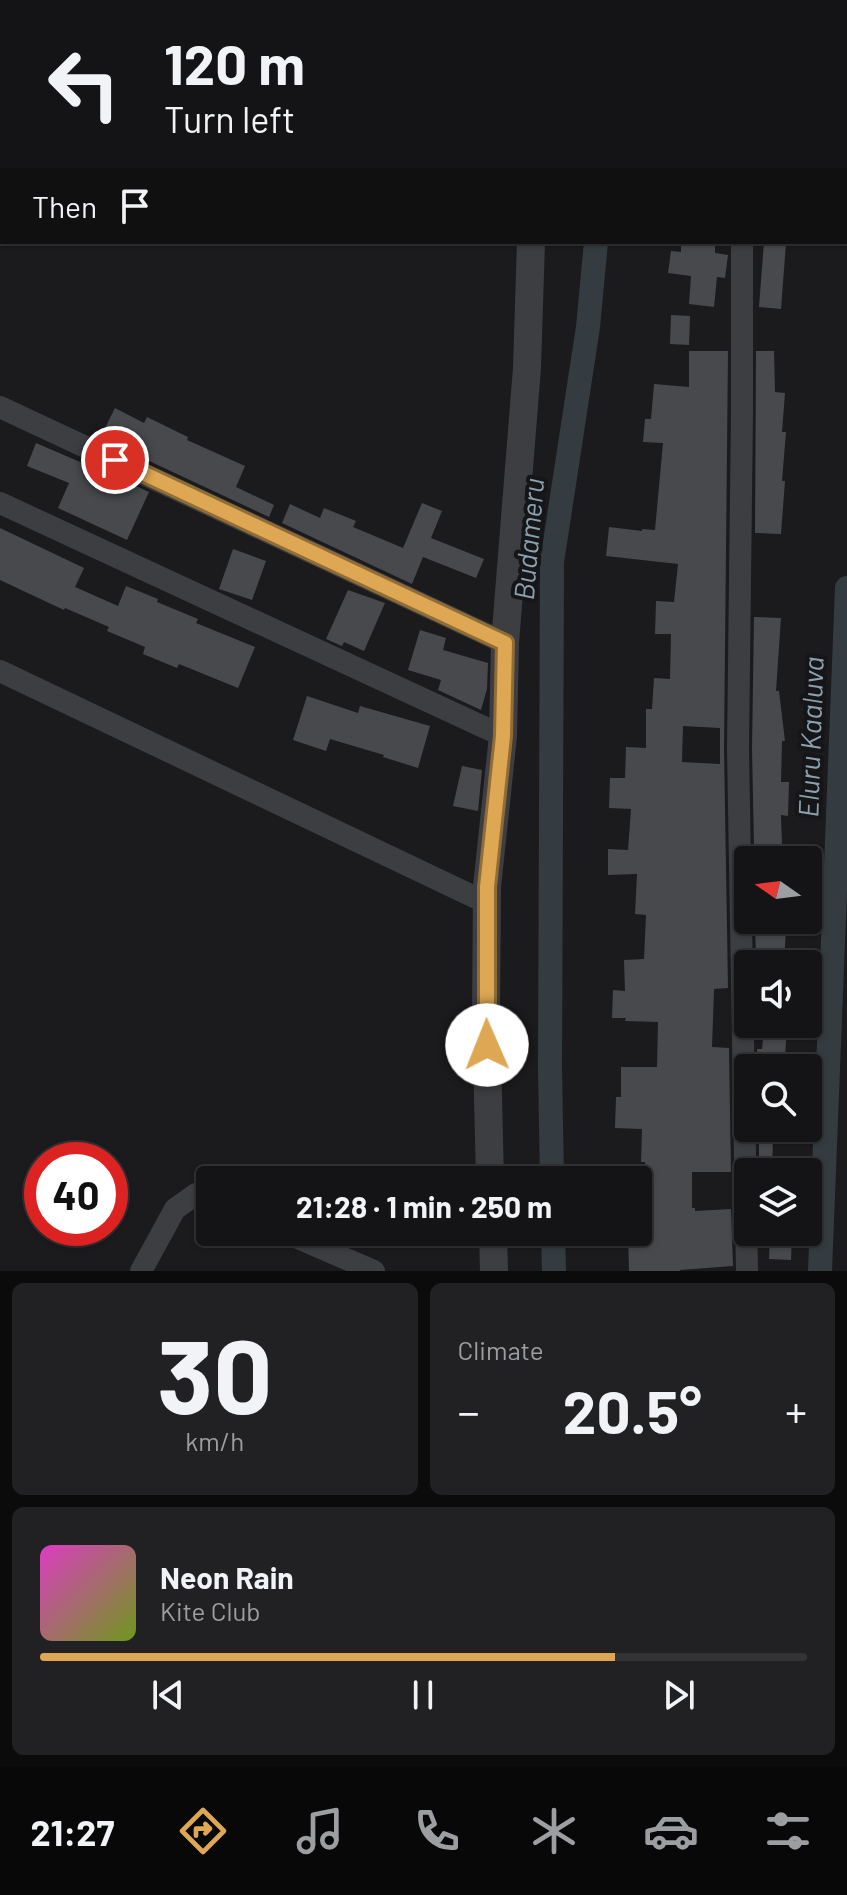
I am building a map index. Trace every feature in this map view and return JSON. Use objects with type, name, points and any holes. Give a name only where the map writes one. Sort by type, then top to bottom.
[{"type":"street","points":[[490,1166],[487,887],[503,736],[505,643],[527,368],[531,244]]},
{"type":"street","points":[[742,244],[738,748],[747,1271]]},
{"type":"street","points":[[0,407],[505,643]]},
{"type":"street","points":[[0,503],[503,736]]},
{"type":"street","points":[[0,671],[487,903]]},
{"type":"street","points":[[141,1271],[175,1209],[196,1194]]},
{"type":"street","points":[[316,1246],[374,1271]]},
{"type":"street","points":[[493,1246],[494,1271]]},
{"type":"building","points":[[681,244],[715,244],[715,253],[728,255],[725,278],[717,277],[714,307],[689,304],[691,276],[668,273],[671,251],[681,252]]},
{"type":"building","points":[[764,244],[786,244],[781,309],[759,307]]},
{"type":"building","points":[[671,315],[690,316],[689,345],[670,344]]},
{"type":"building","points":[[689,351],[728,351],[724,748],[728,988],[714,989],[712,1047],[729,1048],[731,1172],[692,1172],[692,1208],[695,1211],[731,1209],[733,1266],[680,1271],[629,1271],[628,1246],[652,1246],[652,1166],[641,1162],[642,1129],[615,1128],[616,1097],[621,1097],[621,1067],[657,1067],[658,1022],[612,1018],[613,990],[625,991],[624,960],[644,959],[646,915],[635,914],[637,874],[608,875],[608,849],[628,850],[631,809],[609,808],[610,778],[625,778],[626,747],[646,748],[646,709],[652,709],[654,678],[670,679],[671,634],[655,634],[656,601],[674,602],[678,564],[606,556],[609,527],[655,530],[663,443],[643,442],[645,419],[651,419],[654,384],[689,387]],"holes":[[[683,726],[720,728],[720,764],[682,762]]]},
{"type":"building","points":[[756,351],[774,351],[775,392],[785,393],[782,481],[785,481],[781,534],[755,533]]},
{"type":"building","points":[[115,408],[144,423],[147,417],[188,437],[187,440],[245,466],[236,487],[274,505],[269,517],[100,438]]},
{"type":"building","points":[[36,443],[149,492],[127,540],[58,508],[69,483],[27,466]]},
{"type":"building","points":[[422,503],[442,511],[431,538],[484,559],[476,578],[423,557],[412,584],[282,523],[290,504],[320,518],[324,508],[356,521],[353,527],[403,548]]},
{"type":"building","points":[[0,528],[84,568],[75,587],[118,606],[126,586],[198,619],[196,623],[255,647],[238,688],[179,664],[177,668],[143,654],[145,647],[107,631],[109,627],[0,580]]},
{"type":"building","points":[[233,549],[266,561],[252,600],[219,589]]},
{"type":"building","points":[[348,590],[385,603],[364,651],[344,642],[342,646],[326,639]]},
{"type":"building","points":[[754,617],[781,618],[776,691],[779,691],[785,741],[782,741],[781,782],[789,782],[788,816],[781,815],[782,846],[754,846]]},
{"type":"building","points":[[420,630],[446,638],[443,650],[488,663],[487,689],[481,710],[438,690],[441,680],[408,670]]},
{"type":"building","points":[[307,696],[358,713],[360,706],[430,726],[418,768],[330,739],[326,751],[293,740]]},
{"type":"building","points":[[462,766],[482,770],[478,811],[453,806]]},
{"type":"building","points":[[755,934],[786,934],[785,950],[756,950]]},
{"type":"building","points":[[763,1038],[786,1038],[785,1054],[757,1054],[757,1049],[762,1049]]},
{"type":"building","points":[[759,1142],[773,1142],[772,1158],[759,1158]]},
{"type":"building","points":[[770,1246],[792,1246],[791,1260],[769,1259]]},
{"type":"waterway","name":"Budameru","points":[[552,1166],[552,562],[588,327],[596,244]]},
{"type":"waterway","name":"Eluru Kaaluva","points":[[820,1271],[847,588]]},
{"type":"waterway","name":"Budameru","points":[[553,1246],[554,1271]]},
{"type":"route","points":[[115,460],[505,643],[503,736],[487,887],[487,1045]]}]
